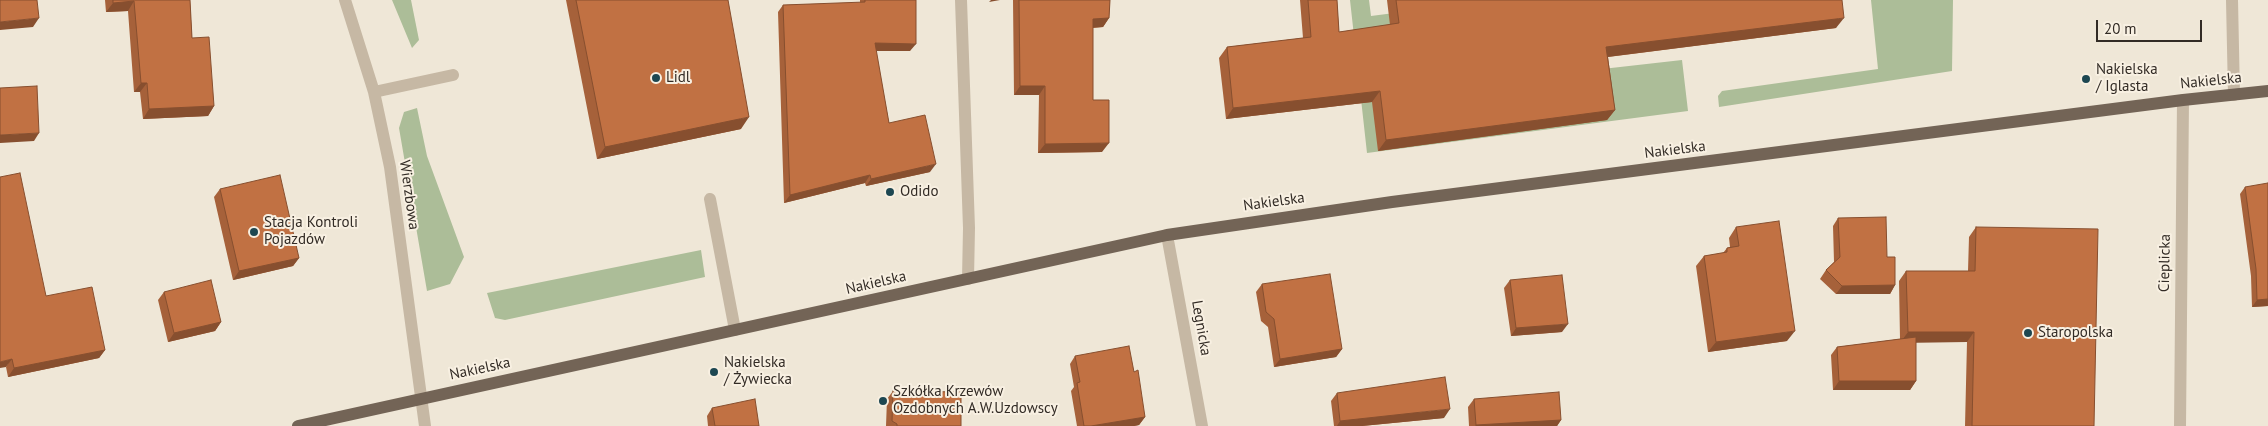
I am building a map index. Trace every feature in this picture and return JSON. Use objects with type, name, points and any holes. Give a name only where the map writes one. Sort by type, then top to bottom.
[{"type":"main road","name":"Nakielska","points":[[298,426],[1167,235],[1392,202],[2183,100],[2268,91]]},
{"type":"street","name":"Wierzbowa","points":[[346,0],[374,92],[390,168],[425,426]]},
{"type":"street","points":[[960,0],[969,228],[968,279]]},
{"type":"street","points":[[2232,0],[2234,95]]},
{"type":"street","points":[[374,92],[453,76]]},
{"type":"street","name":"Cieplicka","points":[[2180,426],[2183,100]]},
{"type":"street","points":[[710,198],[735,330]]},
{"type":"street","name":"Legnicka","points":[[1167,235],[1202,426]]},
{"type":"green space","points":[[392,0],[411,0],[419,40],[412,48]]},
{"type":"green space","points":[[1350,0],[1369,0],[1371,16],[1495,0],[1558,74],[1682,60],[1688,111],[1367,153]]},
{"type":"green space","points":[[1871,0],[1953,0],[1952,71],[1719,107],[1718,96],[1722,91],[1878,69]]},
{"type":"green space","points":[[417,108],[427,156],[464,257],[450,284],[427,291],[399,128],[404,112]]},
{"type":"green space","points":[[701,250],[705,277],[505,320],[495,318],[487,293]]},
{"type":"building","points":[[0,0],[37,0],[39,18],[0,22]]},
{"type":"building","points":[[113,0],[190,0],[192,38],[209,37],[214,106],[149,109],[147,83],[141,83],[134,1],[113,3]]},
{"type":"building","name":"Lidl","points":[[576,0],[728,0],[749,117],[605,147]]},
{"type":"building","points":[[865,0],[916,0],[916,44],[875,43],[889,123],[925,115],[936,164],[871,179],[870,175],[790,195],[783,5],[865,2]]},
{"type":"building","points":[[1019,0],[1110,0],[1109,18],[1093,19],[1093,100],[1109,100],[1109,143],[1045,144],[1045,86],[1020,86]]},
{"type":"building","points":[[1308,0],[1337,0],[1339,32],[1399,23],[1396,0],[1842,0],[1844,18],[1606,47],[1615,110],[1386,140],[1380,91],[1233,108],[1227,47],[1311,37]]},
{"type":"building","points":[[37,86],[39,133],[0,135],[0,88]]},
{"type":"building","points":[[20,173],[46,296],[92,287],[105,350],[14,368],[12,359],[0,362],[0,177]]},
{"type":"building","name":"Stacja Kontroli Pojazdów","points":[[280,175],[299,258],[239,271],[220,189]]},
{"type":"building","points":[[2268,183],[2268,299],[2257,300],[2256,269],[2245,187]]},
{"type":"building","points":[[1886,217],[1887,257],[1895,257],[1895,285],[1842,286],[1826,270],[1840,257],[1838,218]]},
{"type":"building","points":[[1779,221],[1795,331],[1716,342],[1704,256],[1727,252],[1727,248],[1739,246],[1736,227]]},
{"type":"building","name":"Staropolska","points":[[1976,227],[2098,229],[2094,426],[1972,426],[1974,332],[1908,332],[1906,271],[1975,271]]},
{"type":"building","points":[[1330,274],[1342,349],[1280,359],[1274,319],[1266,312],[1262,284]]},
{"type":"building","points":[[1562,275],[1568,324],[1516,328],[1510,280]]},
{"type":"building","points":[[211,280],[221,322],[174,333],[164,292]]},
{"type":"building","points":[[1916,337],[1916,381],[1839,381],[1837,347]]},
{"type":"building","points":[[1129,346],[1134,372],[1138,370],[1145,417],[1084,426],[1077,383],[1080,382],[1075,356]]},
{"type":"building","points":[[1445,377],[1450,409],[1340,421],[1337,393]]},
{"type":"building","points":[[893,391],[961,392],[961,426],[897,426],[892,421]]},
{"type":"building","points":[[1559,392],[1561,420],[1476,425],[1474,399]]},
{"type":"building","points":[[755,399],[759,426],[715,426],[712,408]]},
{"type":"place","name":"Lidl","points":[[656,78]]},
{"type":"place","name":"Nakielska / Iglasta","points":[[2086,79]]},
{"type":"place","name":"Odido","points":[[890,192]]},
{"type":"place","name":"Stacja Kontroli Pojazdów","points":[[254,232]]},
{"type":"place","name":"Staropolska","points":[[2028,333]]},
{"type":"place","name":"Nakielska / Żywiecka","points":[[714,372]]},
{"type":"place","name":"Szkółka Krzewów Ozdobnych A.W.Uzdowscy","points":[[883,401]]}]
